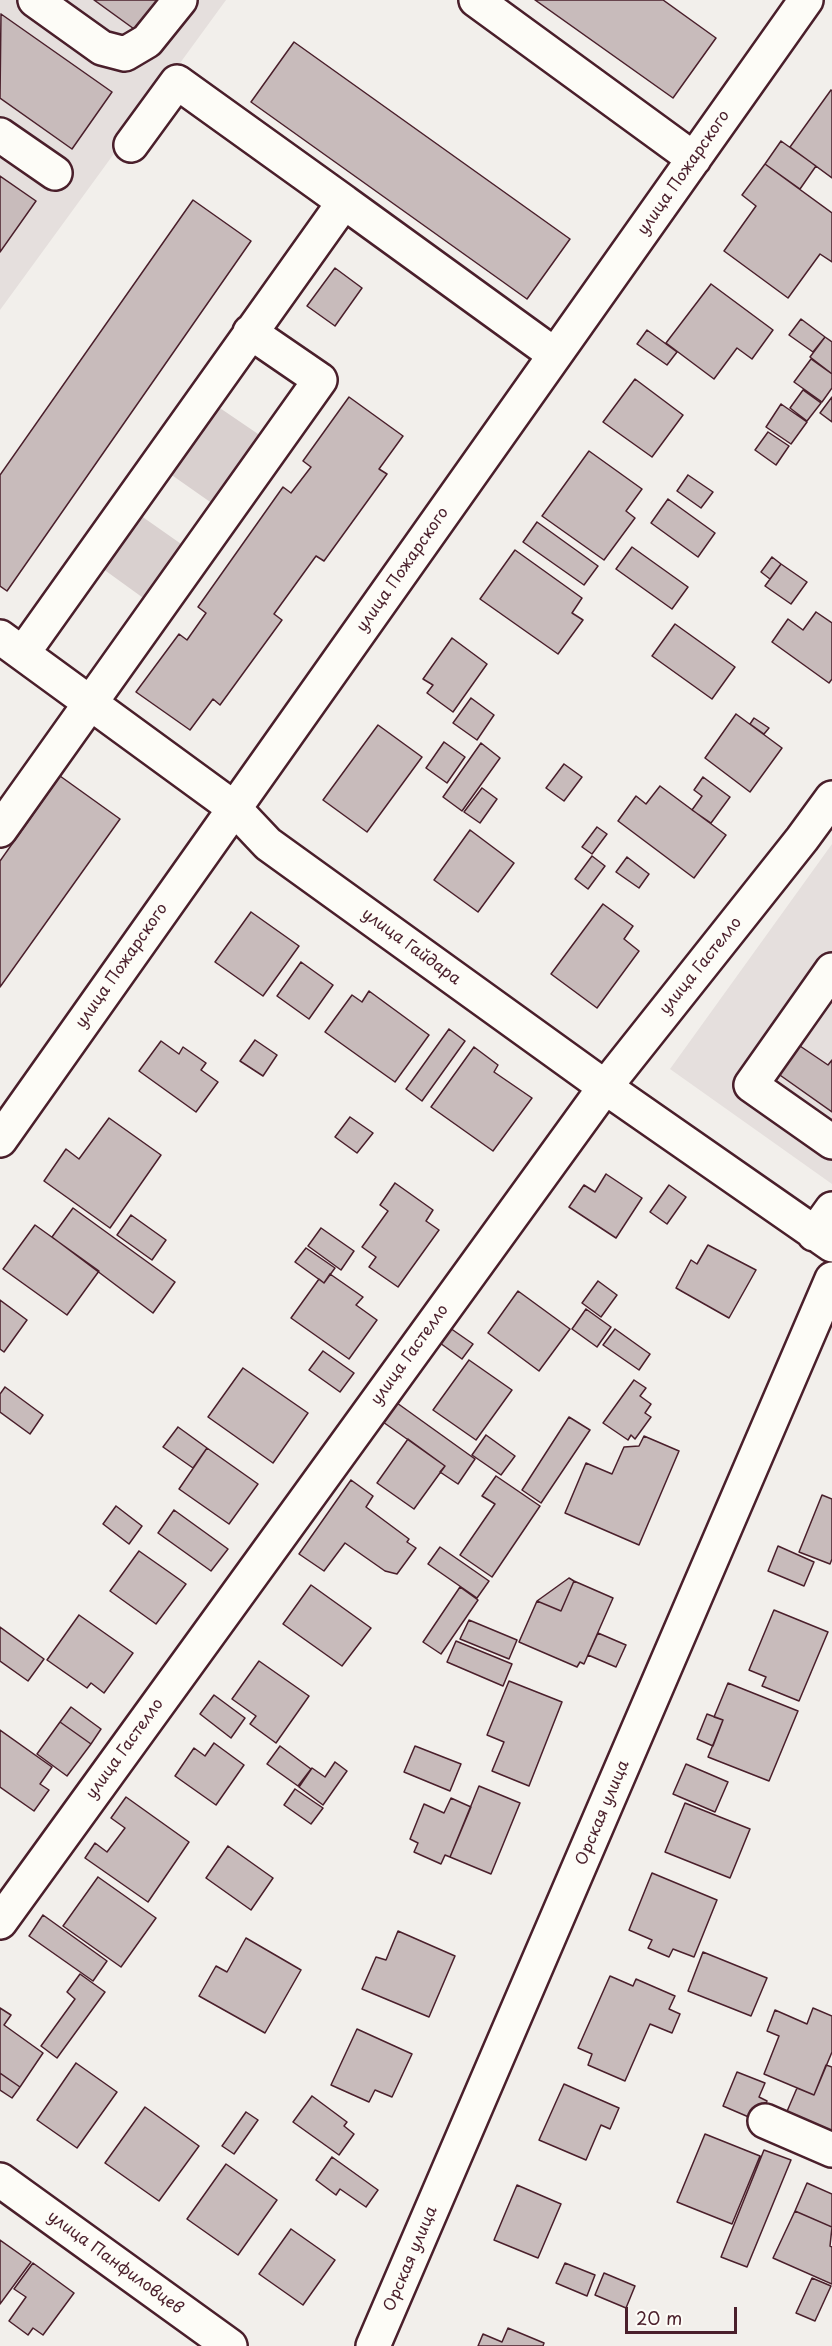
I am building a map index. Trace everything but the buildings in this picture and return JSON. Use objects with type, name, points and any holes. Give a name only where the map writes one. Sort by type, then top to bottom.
[{"type":"street","points":[[34,0],[102,48],[125,54],[147,41],[180,0]]},
{"type":"street","points":[[476,0],[694,159]]},
{"type":"street","name":"улица Пожарского","points":[[0,1140],[806,0]]},
{"type":"street","points":[[131,145],[177,82],[555,355]]},
{"type":"street","points":[[0,135],[55,174]]},
{"type":"street","points":[[11,645],[250,332],[344,202]]},
{"type":"street","points":[[0,830],[320,380],[250,332]]},
{"type":"street","name":"улица Гайдара","points":[[11,645],[234,808],[268,844],[605,1087],[826,1229]]},
{"type":"street","name":"улица Гастелло","points":[[0,1922],[605,1087],[832,798]]},
{"type":"street","points":[[832,970],[751,1085],[832,1142]]},
{"type":"street","name":"Орская улица","points":[[373,2346],[832,1279]]},
{"type":"street","points":[[765,2121],[832,2151]]},
{"type":"street","name":"улица Панфиловцев","points":[[0,2181],[230,2346]]},
{"type":"shaded area","points":[[0,0],[226,0],[0,310]]},
{"type":"shaded area","points":[[214,404],[261,436],[213,504],[166,471]]},
{"type":"shaded area","points":[[137,513],[184,546],[146,600],[99,566]]},
{"type":"shaded area","points":[[832,844],[832,1184],[670,1069]]}]
